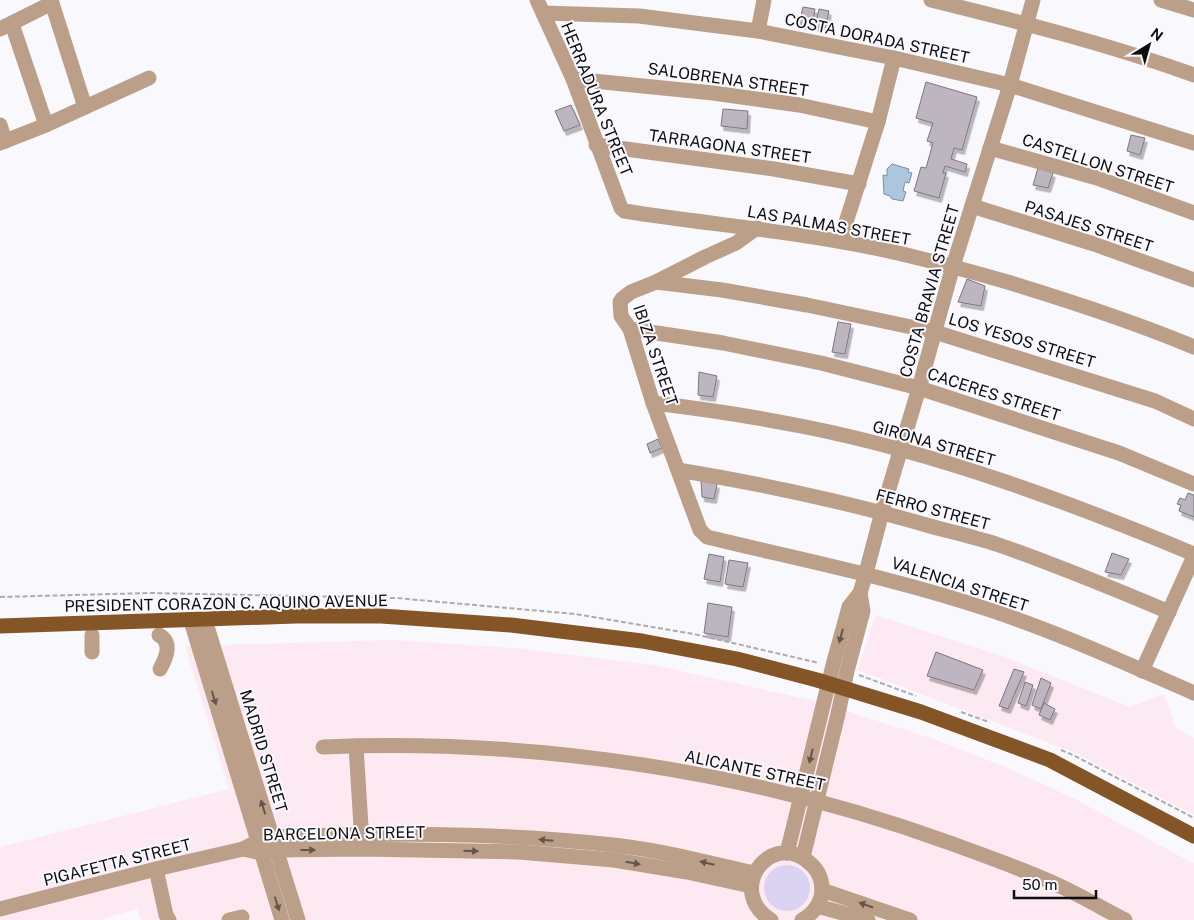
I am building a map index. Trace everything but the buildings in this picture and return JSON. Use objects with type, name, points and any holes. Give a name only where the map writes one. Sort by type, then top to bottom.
[{"type":"main road","name":"PRESIDENT CORAZON C. AQUINO AVENUE","points":[[0,626],[296,616],[381,616],[511,624],[642,640],[738,659],[836,685],[929,715],[1050,760],[1194,836]]},
{"type":"street","points":[[758,31],[764,0]]},
{"type":"street","points":[[931,0],[1027,23],[1159,62],[1194,75]]},
{"type":"street","name":"COSTA BRAVIA STREET","points":[[836,685],[863,611],[860,592],[882,512],[953,266],[1010,84],[1033,0]]},
{"type":"street","points":[[1161,0],[1194,10]]},
{"type":"street","points":[[46,125],[6,26],[52,2],[85,107]]},
{"type":"street","name":"COSTA DORADA STREET","points":[[540,7],[639,16],[758,31],[894,58],[1010,84],[1194,143]]},
{"type":"street","name":"HERRADURA STREET","points":[[540,7],[573,79],[596,145],[621,208],[624,211]]},
{"type":"street","points":[[840,241],[878,122],[894,58]]},
{"type":"street","points":[[0,125],[3,142],[46,125],[149,78]]},
{"type":"street","name":"SALOBRENA STREET","points":[[573,79],[712,93],[799,105],[878,122]]},
{"type":"street","name":"TARRAGONA STREET","points":[[596,145],[746,164],[859,184]]},
{"type":"street","name":"CASTELLON STREET","points":[[990,148],[1097,178],[1194,213]]},
{"type":"street","name":"PASAJES STREET","points":[[972,206],[1094,244],[1194,280]]},
{"type":"street","name":"LAS PALMAS STREET","points":[[624,211],[840,241],[953,266],[1056,296],[1155,330],[1194,347]]},
{"type":"street","name":"IBIZA STREET","points":[[707,537],[700,530],[653,403],[630,330],[621,316],[620,306],[622,299],[631,292],[656,282],[736,243],[757,228]]},
{"type":"street","name":"LOS YESOS STREET","points":[[656,282],[788,301],[935,332],[1155,401],[1194,419]]},
{"type":"street","name":"CACERES STREET","points":[[630,330],[724,343],[919,388],[1119,453],[1194,484]]},
{"type":"street","name":"GIRONA STREET","points":[[653,403],[723,412],[808,428],[900,450],[1005,482],[1104,516],[1194,554]]},
{"type":"street","name":"FERRO STREET","points":[[678,470],[815,496],[882,512],[995,544],[1088,578],[1169,612]]},
{"type":"street","name":"VALENCIA STREET","points":[[707,537],[866,573],[990,610],[1089,647],[1194,693]]},
{"type":"street","points":[[1142,671],[1194,554]]},
{"type":"street","name":"MADRID STREET","points":[[198,620],[267,845],[298,920]]},
{"type":"street","points":[[92,635],[92,652]]},
{"type":"street","points":[[159,635],[167,643],[166,656],[160,669]]},
{"type":"street","points":[[787,853],[801,796],[836,685]]},
{"type":"street","points":[[803,857],[838,714],[836,685]]},
{"type":"street","points":[[356,746],[362,849]]},
{"type":"street","name":"ALICANTE STREET","points":[[323,748],[356,746],[472,748],[558,754],[728,780],[801,796],[904,826],[1005,863],[1062,887],[1125,920]]},
{"type":"street","name":"BARCELONA STREET","points":[[243,849],[362,834],[517,837],[614,845],[689,858],[753,880]]},
{"type":"street","name":"MADRID STREET","points":[[267,845],[282,920]]},
{"type":"street","name":"BARCELONA STREET","points":[[267,845],[519,852],[614,860],[753,880]]},
{"type":"street","name":"PIGAFETTA STREET","points":[[0,909],[243,849]]},
{"type":"street","points":[[771,920],[754,903],[753,880],[759,866],[771,856],[787,853],[803,857],[811,863],[821,880],[822,890],[817,906],[812,913],[802,920]]},
{"type":"street","points":[[156,869],[168,920]]},
{"type":"street","points":[[822,890],[910,920]]},
{"type":"street","points":[[817,906],[868,920]]},
{"type":"shaded area","points":[[875,615],[999,655],[1130,707],[1164,694],[1176,728],[1194,738],[1194,815],[1073,752],[858,670]]},
{"type":"shaded area","points":[[393,640],[514,648],[654,665],[815,701],[937,740],[1003,766],[1075,799],[1194,864],[1194,920],[141,920],[137,909],[99,920],[0,920],[0,847],[229,789],[185,646]]},
{"type":"shaded area","points":[[782,865],[792,865],[804,871],[809,879],[809,897],[804,905],[796,910],[782,911],[774,908],[767,901],[764,893],[764,883],[767,875],[774,868]]},
{"type":"water","points":[[892,164],[909,169],[908,172],[912,173],[909,183],[905,182],[903,191],[906,192],[903,201],[892,199],[884,194],[883,175],[887,176],[887,169]]}]
